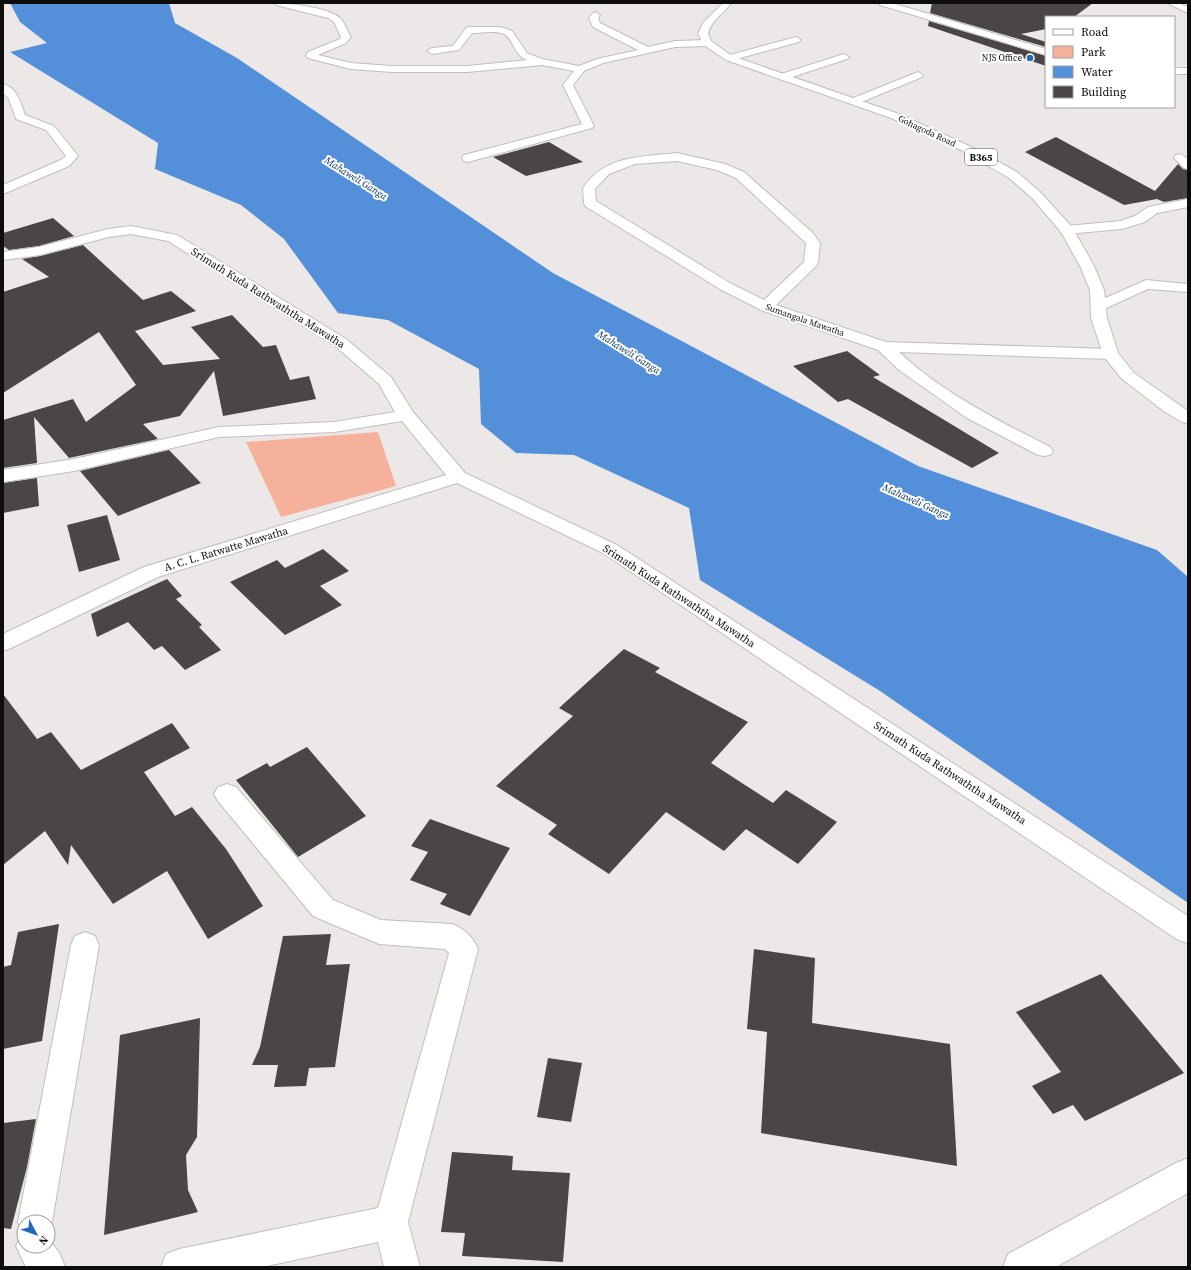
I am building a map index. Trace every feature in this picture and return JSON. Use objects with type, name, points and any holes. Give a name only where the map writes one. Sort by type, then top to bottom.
[{"type":"street","points":[[279,3],[292,8],[323,13],[335,18],[346,37],[343,41],[311,54],[311,56],[351,66],[392,69],[466,69],[542,62]]},
{"type":"street","points":[[468,158],[588,126],[568,85],[580,69],[600,61],[675,44],[707,43],[703,34],[704,28],[709,21],[724,9],[727,3]]},
{"type":"street","points":[[883,3],[1045,52]]},
{"type":"street","points":[[1171,3],[1188,10]]},
{"type":"street","points":[[596,15],[593,18],[596,24],[646,50]]},
{"type":"street","points":[[432,51],[456,48],[469,30],[500,30],[509,34],[523,55],[542,62],[580,69]]},
{"type":"street","points":[[729,58],[796,40]]},
{"type":"street","name":"Gohagoda Road","points":[[707,43],[729,58],[895,116],[965,148],[1013,175],[1036,195],[1067,230],[1087,266],[1097,290],[1099,318],[1110,354],[1128,376],[1171,408],[1188,418]]},
{"type":"street","points":[[782,77],[844,57]]},
{"type":"street","points":[[1175,71],[1188,72]]},
{"type":"street","points":[[855,101],[918,75]]},
{"type":"street","points":[[3,87],[15,118],[50,128],[72,156],[65,163],[3,190]]},
{"type":"street","name":"Sumangala Mawatha","points":[[766,307],[811,263],[813,243],[808,236],[740,175],[721,167],[677,157],[633,161],[605,171],[589,188],[590,203],[725,286],[766,307],[884,346],[1110,354]]},
{"type":"street","points":[[1067,230],[1122,225],[1140,219],[1153,210],[1188,203]]},
{"type":"street","name":"Srimath Kuda Rathwaththa Mawatha","points":[[3,256],[40,251],[108,233],[131,230],[172,238],[340,342],[385,381],[406,415],[458,478],[610,549],[1188,931]]},
{"type":"street","points":[[1099,306],[1146,284],[1188,288]]},
{"type":"street","points":[[884,346],[905,367],[972,414],[1044,451]]},
{"type":"street","points":[[3,476],[74,464],[219,432],[334,427],[406,415]]},
{"type":"street","name":"A. C. L. Ratwatte Mawatha","points":[[3,643],[151,572],[458,478]]},
{"type":"street","points":[[227,794],[323,908],[380,932],[452,937],[464,950],[392,1222],[402,1267]]},
{"type":"street","points":[[36,1214],[85,945]]},
{"type":"street","points":[[1021,1267],[1188,1175]]},
{"type":"street","points":[[179,1267],[392,1222]]},
{"type":"street","points":[[38,1254],[47,1267]]},
{"type":"green space","points":[[378,432],[396,486],[281,517],[246,442]]},
{"type":"water","name":"Mahaweli Ganga","points":[[10,3],[169,3],[175,23],[237,58],[553,273],[918,466],[1157,550],[1188,577],[1188,903],[880,691],[700,580],[689,508],[574,455],[516,453],[481,424],[479,369],[388,320],[338,313],[284,239],[241,205],[155,169],[158,143],[10,52],[47,43],[20,22]]},
{"type":"building","points":[[932,3],[1093,3],[1075,16],[1045,16],[1045,29],[1021,34],[1045,42],[1045,47],[930,13]]},
{"type":"building","points":[[929,21],[1045,56],[1045,66],[928,26]]},
{"type":"building","points":[[1056,137],[1155,191],[1178,164],[1183,169],[1188,170],[1188,198],[1164,202],[1157,199],[1124,205],[1025,152]]},
{"type":"building","points":[[549,142],[583,162],[526,176],[493,157]]},
{"type":"building","points":[[53,218],[74,236],[39,246],[9,250],[3,246],[3,233]]},
{"type":"building","points":[[83,245],[143,300],[171,291],[196,311],[135,331],[163,365],[220,359],[191,327],[232,315],[263,347],[276,345],[290,380],[309,376],[316,399],[223,416],[214,371],[180,416],[143,424],[158,439],[69,458],[34,417],[37,463],[3,468],[3,420],[73,399],[86,422],[136,385],[99,332],[3,393],[3,292],[49,277],[22,259]]},
{"type":"building","points":[[847,351],[880,375],[873,377],[999,453],[972,468],[848,399],[838,402],[793,366]]},
{"type":"building","points":[[169,450],[201,483],[118,516],[80,471]]},
{"type":"building","points":[[37,478],[39,506],[3,513],[3,483]]},
{"type":"building","points":[[107,515],[120,560],[79,572],[67,525]]},
{"type":"building","points":[[323,549],[349,571],[320,586],[342,605],[285,635],[230,582],[277,560],[285,568]]},
{"type":"building","points":[[167,579],[182,596],[176,599],[202,625],[199,627],[221,650],[185,670],[162,646],[154,650],[128,622],[97,637],[91,614]]},
{"type":"building","points":[[624,649],[660,668],[655,672],[748,722],[711,763],[773,803],[786,790],[837,822],[798,864],[746,829],[724,851],[666,812],[609,874],[548,834],[557,825],[496,786],[573,716],[559,708]]},
{"type":"building","points":[[3,694],[37,739],[51,732],[81,770],[172,723],[190,748],[144,772],[175,816],[192,807],[226,849],[263,906],[208,939],[167,871],[113,904],[71,845],[68,865],[45,831],[3,865]]},
{"type":"building","points":[[307,747],[366,816],[298,857],[236,780],[267,763],[270,767]]},
{"type":"building","points":[[430,819],[510,848],[470,916],[440,904],[447,894],[410,880],[428,852],[411,846]]},
{"type":"building","points":[[59,924],[42,1041],[3,1049],[3,967],[11,965],[18,932]]},
{"type":"building","points":[[331,934],[326,965],[350,964],[335,1067],[309,1068],[306,1086],[274,1087],[278,1065],[252,1065],[260,1047],[283,936]]},
{"type":"building","points":[[754,949],[815,958],[812,1023],[950,1044],[957,1166],[761,1133],[767,1032],[747,1029]]},
{"type":"building","points":[[1101,974],[1184,1073],[1085,1121],[1073,1105],[1053,1114],[1032,1086],[1061,1072],[1016,1012]]},
{"type":"building","points":[[200,1018],[197,1137],[186,1155],[188,1190],[198,1212],[104,1235],[120,1035]]},
{"type":"building","points":[[548,1058],[582,1063],[571,1122],[537,1117]]},
{"type":"building","points":[[36,1119],[27,1167],[11,1229],[3,1228],[3,1123]]},
{"type":"building","points":[[452,1152],[513,1156],[512,1170],[570,1173],[563,1262],[462,1256],[465,1233],[441,1232]]},
{"type":"place","name":"NJS Office","points":[[1030,58]]}]
